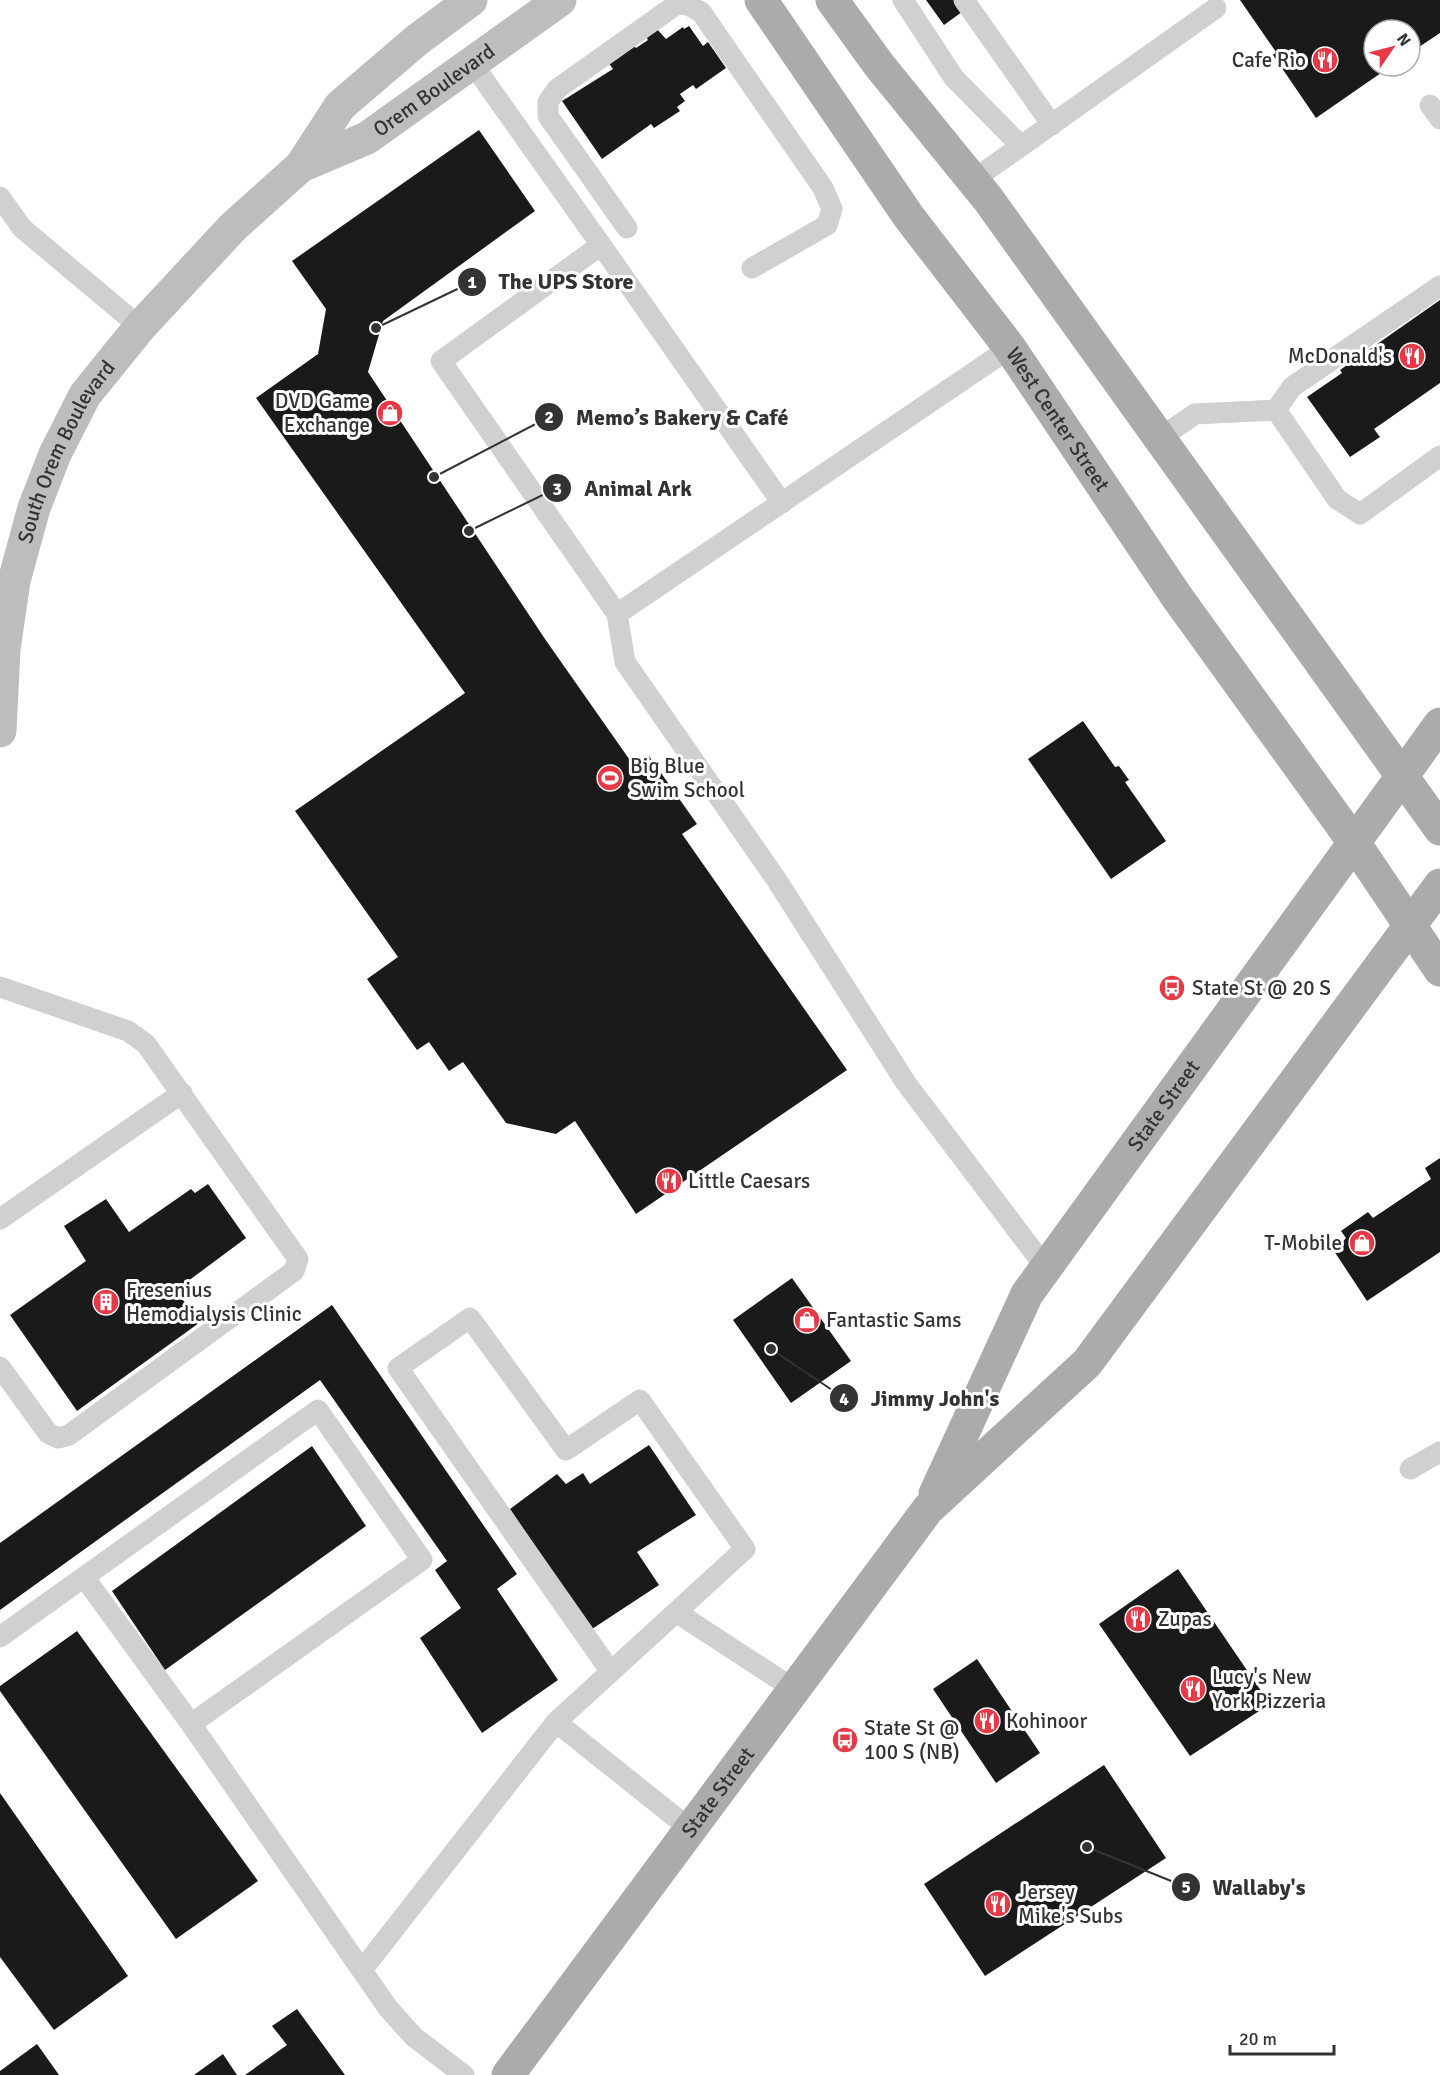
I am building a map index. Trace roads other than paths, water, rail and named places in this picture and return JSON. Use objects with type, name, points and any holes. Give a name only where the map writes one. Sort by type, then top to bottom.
[{"type":"main road","name":"West Center Street","points":[[761,0],[909,217],[1010,348],[1177,597],[1353,841],[1440,970]]},
{"type":"main road","points":[[832,0],[879,65],[973,180],[1440,829]]},
{"type":"main road","name":"State Street","points":[[928,1509],[1027,1294],[1353,841],[1440,724]]},
{"type":"main road","name":"State Street","points":[[508,2075],[928,1509],[1087,1363],[1440,885]]},
{"type":"street","name":"Orem Boulevard","points":[[140,327],[233,227],[301,166],[340,106],[417,40],[471,0]]},
{"type":"street","name":"Orem Boulevard","points":[[301,166],[367,138],[560,0]]},
{"type":"street","name":"South Orem Boulevard","points":[[0,731],[4,649],[12,592],[34,508],[55,454],[85,396],[140,327]]},
{"type":"lane","points":[[903,0],[954,78],[1021,146]]},
{"type":"lane","points":[[964,0],[1052,125]]},
{"type":"lane","points":[[627,228],[548,116],[548,102],[557,89],[677,4],[688,5],[700,12],[823,188],[832,209],[826,225],[752,268]]},
{"type":"lane","points":[[973,180],[1216,8]]},
{"type":"lane","points":[[472,63],[782,503]]},
{"type":"lane","points":[[0,197],[22,228],[140,327]]},
{"type":"lane","points":[[601,245],[441,361],[617,614],[625,662],[776,879],[906,1083],[1046,1268]]},
{"type":"lane","points":[[1276,410],[1292,387],[1440,286]]},
{"type":"lane","points":[[617,614],[1010,348]]},
{"type":"lane","points":[[1160,438],[1195,414],[1276,410]]},
{"type":"lane","points":[[1276,410],[1337,499],[1360,514],[1440,456]]},
{"type":"lane","points":[[0,987],[140,1038],[182,1093],[298,1259],[298,1267],[69,1435],[58,1438],[48,1433],[0,1367]]},
{"type":"lane","points":[[0,1220],[182,1093]]},
{"type":"lane","points":[[362,1970],[556,1722],[611,1672],[745,1549],[640,1400],[566,1450],[470,1318],[398,1368],[611,1672]]},
{"type":"lane","points":[[0,1637],[318,1410],[422,1560],[191,1724]]},
{"type":"lane","points":[[1410,1469],[1440,1452]]},
{"type":"lane","points":[[84,1577],[191,1724],[388,2008],[414,2037],[464,2075]]},
{"type":"lane","points":[[676,1612],[794,1689]]},
{"type":"lane","points":[[556,1722],[690,1829]]},
{"type":"place","name":"Cafe Rio","points":[[1325,60]]},
{"type":"place","name":"The UPS Store","points":[[376,328]]},
{"type":"place","name":"McDonald's","points":[[1412,356]]},
{"type":"place","name":"DVD Game Exchange","points":[[390,413]]},
{"type":"place","name":"Memo’s Bakery & Café","points":[[434,477]]},
{"type":"place","name":"Animal Ark","points":[[469,531]]},
{"type":"place","name":"Big Blue Swim School","points":[[610,778]]},
{"type":"place","name":"State St @ 20 S","points":[[1172,988]]},
{"type":"place","name":"Little Caesars","points":[[669,1181]]},
{"type":"place","name":"T-Mobile","points":[[1362,1243]]},
{"type":"place","name":"Fresenius Hemodialysis Clinic","points":[[106,1302]]},
{"type":"place","name":"Fantastic Sams","points":[[807,1320]]},
{"type":"place","name":"Jimmy John's","points":[[771,1349]]},
{"type":"place","name":"Zupas","points":[[1138,1619]]},
{"type":"place","name":"Lucy's New York Pizzeria","points":[[1193,1689]]},
{"type":"place","name":"Kohinoor","points":[[987,1721]]},
{"type":"place","name":"State St @ 100 S (NB)","points":[[845,1740]]},
{"type":"place","name":"Wallaby's","points":[[1087,1847]]},
{"type":"place","name":"Jersey Mike's Subs","points":[[998,1904]]}]
